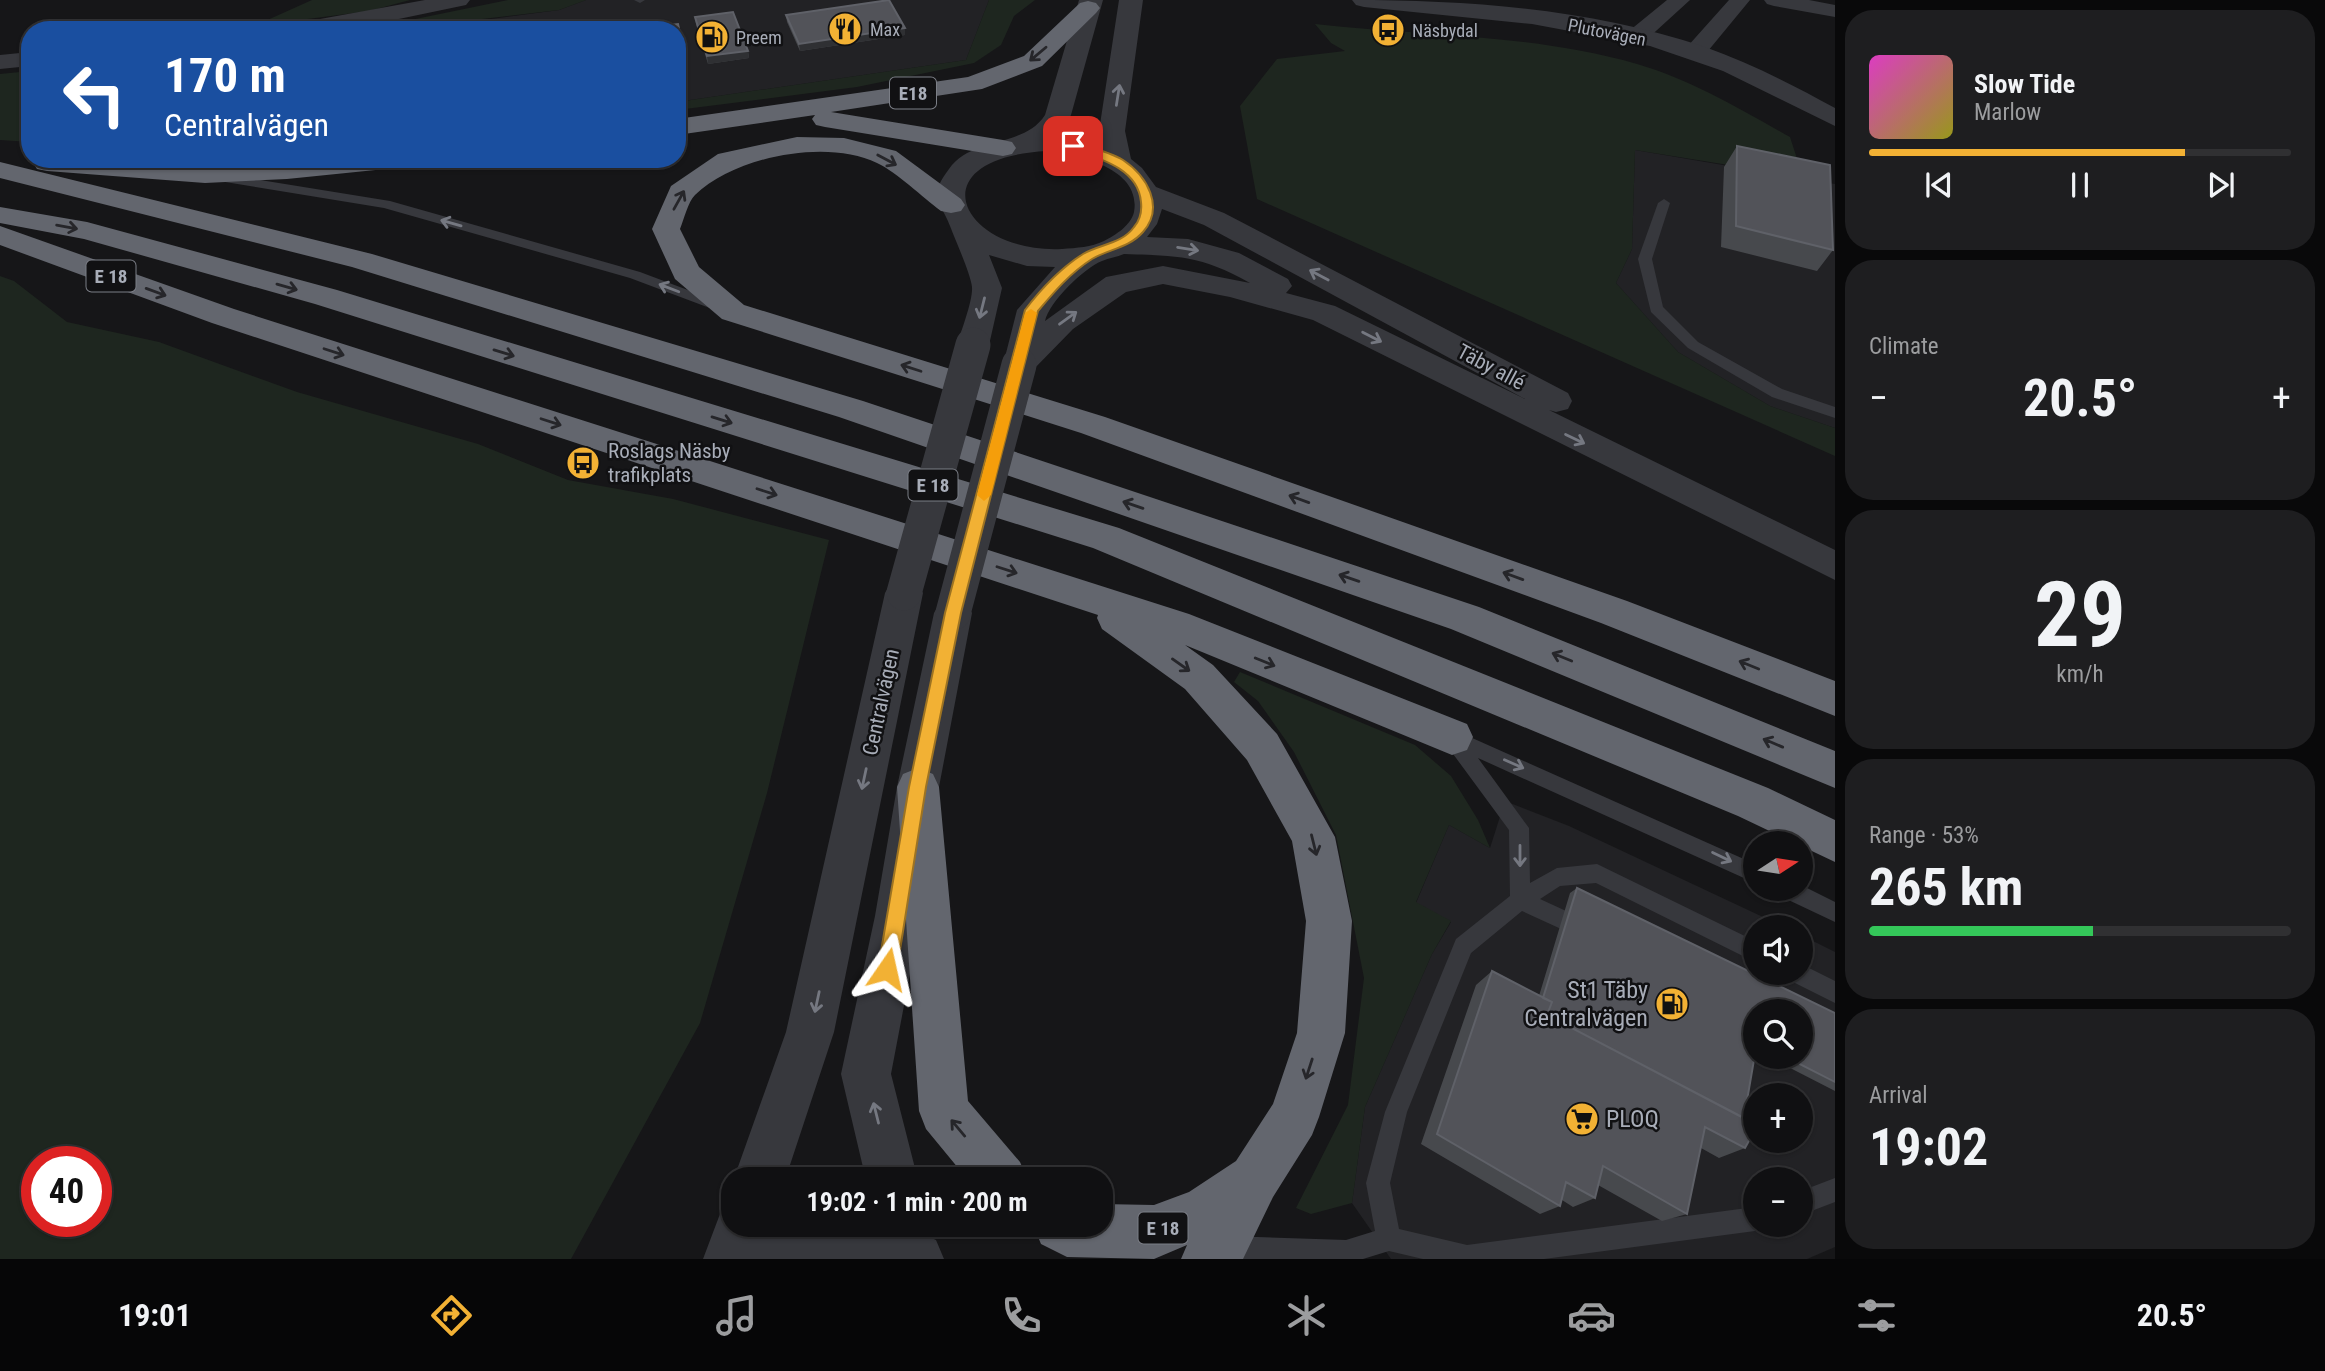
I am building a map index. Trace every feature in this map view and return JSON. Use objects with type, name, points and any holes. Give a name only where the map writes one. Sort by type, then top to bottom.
[{"type":"highway","name":"E18","points":[[686,126],[972,84],[1033,61],[1090,4]]},
{"type":"highway","name":"E18","points":[[715,122],[836,119],[1012,146]]},
{"type":"highway","points":[[957,216],[886,157],[844,146],[797,145],[728,160],[681,192],[666,229],[686,272],[733,312],[1093,425],[1614,612],[1835,699]]},
{"type":"highway","points":[[0,159],[21,161]]},
{"type":"highway","points":[[115,168],[205,175],[316,168]]},
{"type":"highway","name":"E 18","points":[[0,170],[362,260],[851,410],[1465,618],[1835,770]]},
{"type":"highway","name":"E 18","points":[[0,215],[87,231],[326,298],[1106,538],[1740,797],[1835,842]]},
{"type":"highway","name":"E 18","points":[[0,235],[223,316],[1086,597],[1199,677],[1262,747],[1313,837],[1329,921],[1321,1033],[1294,1116],[1214,1253]]},
{"type":"highway","points":[[1086,597],[1175,625],[1452,737]]},
{"type":"highway","points":[[918,787],[944,1111],[991,1167]]},
{"type":"highway","name":"E 18","points":[[1113,1231],[1154,1231],[1206,1211],[1255,1179]]},
{"type":"street","points":[[356,21],[458,0]]},
{"type":"street","points":[[1118,162],[1112,131],[1131,0]]},
{"type":"street","name":"Plutovägen","points":[[1364,0],[1514,17],[1637,36],[1695,51],[1765,80],[1835,118]]},
{"type":"street","points":[[1637,36],[1680,0]]},
{"type":"street","points":[[1695,51],[1740,0]]},
{"type":"street","points":[[1774,0],[1835,11]]},
{"type":"street","points":[[1012,146],[1073,146],[1118,162],[1136,176],[1146,193],[1148,211],[1139,230],[1120,245],[1089,256],[1054,259],[1018,255],[987,244],[957,216],[951,187],[961,171],[979,157],[1048,131],[1058,115],[1090,4]]},
{"type":"street","points":[[0,62],[21,61]]},
{"type":"street","name":"Täby allé","points":[[1146,193],[1214,219],[1703,480],[1835,545]]},
{"type":"street","name":"Centralvägen","points":[[763,1167],[810,1032],[904,593],[987,288],[957,216]]},
{"type":"street","name":"Täby allé","points":[[1120,245],[1188,248],[1229,259],[1324,313],[1835,566]]},
{"type":"street","points":[[889,1167],[866,1074],[898,916],[918,787],[953,613],[1032,310],[1060,278],[1089,256]]},
{"type":"street","name":"Täby allé","points":[[1018,365],[1062,322],[1117,284],[1163,275],[1232,288],[1324,313]]},
{"type":"street","points":[[730,1259],[738,1237]]},
{"type":"street","points":[[761,1259],[783,1247],[847,1238],[910,1246]]},
{"type":"lane","points":[[205,175],[385,204],[635,275],[733,312]]},
{"type":"lane","points":[[1664,203],[1644,259],[1656,310],[1693,345],[1717,359],[1777,393],[1835,413]]},
{"type":"lane","points":[[1452,737],[1684,839],[1743,868]]},
{"type":"lane","points":[[1452,737],[1519,828],[1520,900]]},
{"type":"lane","points":[[1383,1249],[1378,1183],[1396,1112],[1463,946],[1520,900],[1557,877],[1597,873],[1743,946]]},
{"type":"lane","points":[[1520,900],[1599,937]]},
{"type":"lane","points":[[1812,901],[1835,912]]},
{"type":"lane","points":[[1813,981],[1835,992]]},
{"type":"lane","points":[[1813,1198],[1835,1189]]},
{"type":"lane","points":[[1214,1253],[1346,1252],[1383,1249],[1466,1257],[1743,1221]]},
{"type":"shaded area","points":[[312,0],[410,0],[369,11],[292,21],[265,21]]},
{"type":"shaded area","points":[[508,0],[586,0],[559,10],[466,21],[406,21]]},
{"type":"shaded area","points":[[586,0],[989,0],[966,60],[686,101],[686,21],[475,21],[559,10]]},
{"type":"shaded area","points":[[989,0],[1035,0],[1014,16],[1001,45],[974,63],[857,87],[686,109],[686,101],[966,60]]},
{"type":"shaded area","points":[[1315,24],[1517,41],[1597,54],[1677,78],[1790,137],[1803,177],[1635,150],[1632,249],[1616,283],[1678,352],[1770,406],[1835,428],[1835,456],[1257,199],[1240,106],[1277,59],[1345,51],[1331,43]]},
{"type":"shaded area","points":[[21,72],[21,141],[0,140],[0,74]]},
{"type":"shaded area","points":[[1635,150],[1835,184],[1835,428],[1770,406],[1678,352],[1616,283],[1632,249]]},
{"type":"shaded area","points":[[0,276],[14,281],[67,322],[159,342],[297,392],[478,444],[568,480],[673,499],[829,540],[767,793],[700,1023],[571,1259],[0,1259]]},
{"type":"shaded area","points":[[1240,672],[1415,745],[1451,776],[1478,820],[1490,848],[1449,825],[1416,902],[1451,921],[1432,954],[1365,1107],[1352,1203],[1311,1214],[1296,1208],[1348,1105],[1364,978],[1336,835],[1294,752],[1258,701],[1234,682]]},
{"type":"shaded area","points":[[1505,801],[1569,826],[1758,915],[1743,915],[1743,985],[1813,985],[1813,941],[1835,952],[1835,1247],[1807,1259],[1391,1259],[1352,1203],[1365,1107],[1432,954],[1451,922],[1416,903],[1449,825],[1490,848]]},
{"type":"building","name":"Max","points":[[889,0],[905,28],[799,44],[786,15]]},
{"type":"building","points":[[733,12],[748,51],[707,56],[695,17]]},
{"type":"building","points":[[1737,146],[1830,165],[1833,250],[1736,226]]},
{"type":"building","points":[[1577,888],[1743,968],[1743,985],[1777,985],[1806,999],[1743,999],[1743,1069],[1752,1069],[1750,1083],[1743,1083],[1743,1117],[1547,1015],[1552,1002],[1543,998]]},
{"type":"building","points":[[1492,971],[1552,1002],[1547,1015],[1743,1118],[1743,1147],[1705,1127],[1687,1214],[1603,1166],[1595,1198],[1566,1182],[1560,1206],[1437,1134]]},
{"type":"building","points":[[1813,1002],[1835,1013],[1835,1082],[1810,1069],[1813,1069]]},
{"type":"slow traffic","points":[[984,495],[1031,313]]},
{"type":"place","name":"Max","points":[[845,29]]},
{"type":"place","name":"Näsbydal","points":[[1388,30]]},
{"type":"place","name":"Preem","points":[[712,37]]},
{"type":"place","name":"Roslags Näsby trafikplats","points":[[583,463]]},
{"type":"place","name":"St1 Täby Centralvägen","points":[[1672,1004]]},
{"type":"place","name":"PLOQ","points":[[1582,1119]]},
{"type":"route","points":[[887,969],[918,787],[953,613],[1032,310],[1060,278],[1089,256],[1120,245],[1139,230],[1148,211],[1146,193],[1136,176],[1118,162],[1097,152],[1073,146]]}]
